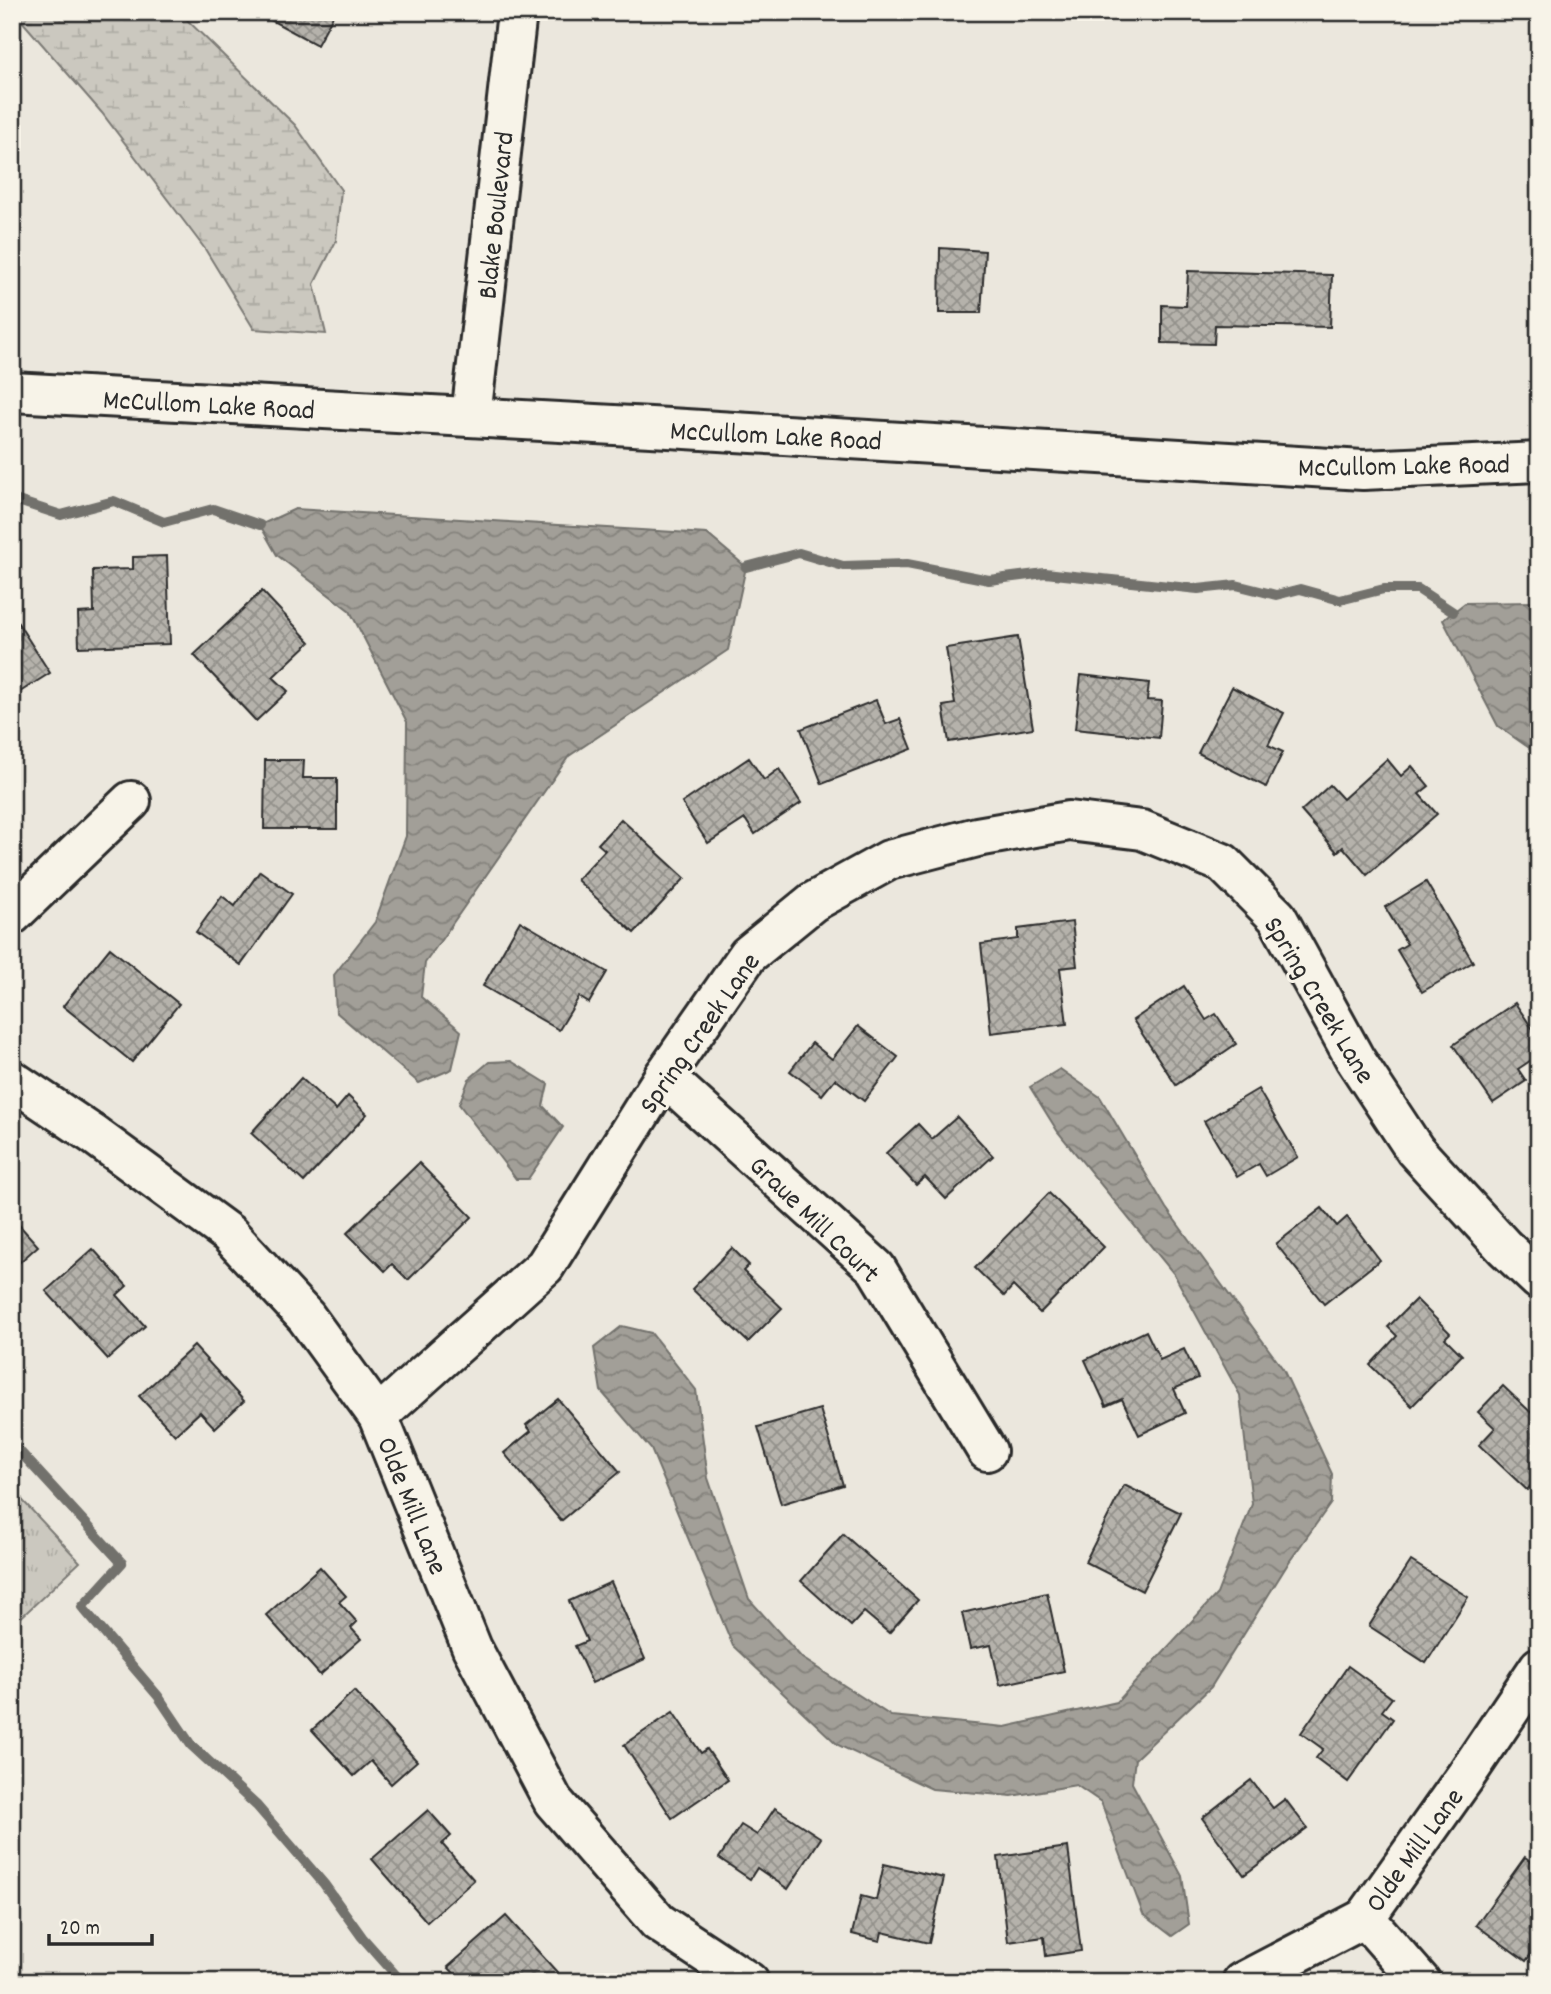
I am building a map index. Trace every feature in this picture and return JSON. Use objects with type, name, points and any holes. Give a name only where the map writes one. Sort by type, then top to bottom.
[{"type":"street","name":"Blake Boulevard","points":[[471,417],[517,12]]},
{"type":"street","name":"McCullom Lake Road","points":[[12,392],[1363,470],[1539,462]]},
{"type":"street","points":[[12,915],[131,801]]},
{"type":"street","name":"Spring Creek Lane","points":[[378,1416],[545,1266],[664,1076],[748,955],[813,902],[889,860],[977,837],[1069,821],[1142,830],[1223,863],[1277,917],[1355,1059],[1415,1150],[1504,1247],[1539,1280]]},
{"type":"street","name":"Graue Mill Court","points":[[664,1076],[876,1268],[987,1451]]},
{"type":"street","name":"Olde Mill Lane","points":[[12,1080],[94,1135],[229,1234],[306,1317],[378,1416],[472,1648],[553,1801],[658,1922],[750,1982]]},
{"type":"street","name":"Olde Mill Lane","points":[[1242,1982],[1364,1918],[1465,1777],[1539,1667]]},
{"type":"street","points":[[1364,1918],[1421,1982]]},
{"type":"green space","points":[[14,12],[179,12],[295,125],[341,190],[336,241],[314,284],[326,334],[254,329],[205,249],[102,113]]},
{"type":"green space","points":[[12,1489],[80,1562],[12,1626]]},
{"type":"water","points":[[295,509],[707,534],[746,567],[728,650],[569,756],[425,963],[421,997],[461,1031],[452,1069],[419,1083],[336,1012],[334,975],[375,922],[406,836],[407,722],[350,611],[277,555],[260,525]]},
{"type":"water","points":[[1539,602],[1539,749],[1535,752],[1498,726],[1443,620],[1465,603]]},
{"type":"water","points":[[511,1061],[548,1084],[543,1106],[563,1127],[528,1179],[516,1179],[459,1104],[469,1079],[489,1062]]},
{"type":"water","points":[[1060,1069],[1100,1097],[1166,1208],[1283,1369],[1332,1474],[1331,1503],[1289,1562],[1211,1687],[1135,1759],[1132,1783],[1182,1876],[1189,1924],[1172,1936],[1143,1914],[1101,1802],[1076,1785],[1012,1796],[932,1789],[838,1745],[733,1646],[651,1449],[601,1391],[594,1348],[622,1326],[651,1333],[696,1390],[708,1478],[749,1599],[802,1658],[891,1716],[1005,1727],[1117,1702],[1217,1594],[1252,1504],[1240,1395],[1174,1274],[1058,1132],[1030,1087]]},
{"type":"building","points":[[256,12],[335,12],[317,45]]},
{"type":"building","points":[[940,248],[985,251],[981,313],[939,313]]},
{"type":"building","points":[[1188,271],[1332,275],[1330,327],[1215,325],[1214,344],[1162,343],[1162,305],[1186,306]]},
{"type":"building","points":[[167,556],[170,644],[79,647],[78,613],[94,612],[93,570],[133,569],[133,557]]},
{"type":"building","points":[[262,591],[310,642],[273,677],[288,691],[256,721],[194,655]]},
{"type":"building","points":[[18,623],[50,673],[12,697],[12,627]]},
{"type":"building","points":[[1018,637],[1033,728],[949,742],[943,706],[955,704],[946,648]]},
{"type":"building","points":[[1081,675],[1149,683],[1147,700],[1162,701],[1159,738],[1075,729]]},
{"type":"building","points":[[1232,687],[1284,713],[1268,745],[1283,752],[1266,787],[1198,753]]},
{"type":"building","points":[[876,700],[886,724],[900,719],[912,749],[822,784],[801,729]]},
{"type":"building","points":[[749,758],[764,780],[779,769],[801,803],[755,834],[745,819],[708,843],[682,803]]},
{"type":"building","points":[[1387,759],[1401,776],[1412,766],[1429,786],[1419,794],[1437,814],[1367,875],[1343,847],[1337,852],[1301,811],[1330,785],[1343,799]]},
{"type":"building","points":[[265,760],[304,760],[303,778],[337,778],[337,829],[264,829]]},
{"type":"building","points":[[621,819],[685,878],[634,933],[577,880],[605,850],[598,844]]},
{"type":"building","points":[[260,871],[292,894],[241,965],[196,932],[222,896],[235,906]]},
{"type":"building","points":[[1426,882],[1473,962],[1422,992],[1397,950],[1407,944],[1385,907]]},
{"type":"building","points":[[520,921],[607,972],[589,1003],[579,997],[559,1030],[483,986]]},
{"type":"building","points":[[1072,922],[1077,966],[1060,968],[1067,1024],[991,1033],[981,944],[1018,939],[1018,929]]},
{"type":"building","points":[[110,948],[179,1004],[132,1062],[63,1006]]},
{"type":"building","points":[[1184,986],[1206,1020],[1216,1014],[1236,1044],[1176,1085],[1133,1020]]},
{"type":"building","points":[[1515,1003],[1539,1038],[1539,1055],[1518,1069],[1526,1081],[1493,1103],[1453,1045]]},
{"type":"building","points":[[858,1026],[898,1057],[864,1101],[835,1079],[822,1095],[790,1071],[812,1043],[832,1059]]},
{"type":"building","points":[[301,1078],[336,1110],[348,1096],[367,1114],[304,1182],[251,1133]]},
{"type":"building","points":[[1258,1089],[1298,1157],[1266,1176],[1259,1164],[1237,1177],[1204,1121]]},
{"type":"building","points":[[957,1117],[993,1156],[946,1199],[925,1177],[916,1185],[886,1153],[918,1124],[932,1139]]},
{"type":"building","points":[[419,1163],[472,1217],[408,1280],[392,1264],[385,1271],[347,1233]]},
{"type":"building","points":[[1049,1193],[1104,1247],[1040,1313],[1013,1286],[1004,1296],[975,1268]]},
{"type":"building","points":[[1322,1208],[1337,1226],[1347,1217],[1380,1260],[1324,1304],[1276,1244]]},
{"type":"building","points":[[12,1217],[38,1246],[12,1269]]},
{"type":"building","points":[[732,1248],[749,1265],[743,1271],[782,1308],[748,1342],[692,1289]]},
{"type":"building","points":[[93,1249],[127,1286],[117,1295],[145,1326],[108,1359],[46,1291]]},
{"type":"building","points":[[1416,1299],[1450,1333],[1445,1338],[1462,1355],[1412,1406],[1370,1365],[1397,1336],[1388,1327]]},
{"type":"building","points":[[1146,1331],[1160,1360],[1184,1349],[1198,1378],[1174,1389],[1185,1413],[1139,1435],[1122,1399],[1106,1406],[1085,1360]]},
{"type":"building","points":[[194,1346],[244,1401],[215,1428],[200,1412],[175,1435],[139,1396]]},
{"type":"building","points":[[1503,1386],[1539,1420],[1539,1477],[1527,1490],[1479,1445],[1495,1428],[1478,1412]]},
{"type":"building","points":[[558,1399],[620,1472],[561,1521],[504,1453],[531,1431],[526,1425]]},
{"type":"building","points":[[820,1409],[843,1485],[781,1504],[758,1427]]},
{"type":"building","points":[[1124,1485],[1181,1513],[1142,1591],[1085,1562]]},
{"type":"building","points":[[843,1534],[918,1600],[889,1633],[864,1612],[851,1626],[801,1581]]},
{"type":"building","points":[[1411,1561],[1468,1597],[1426,1663],[1369,1626]]},
{"type":"building","points":[[320,1567],[346,1596],[339,1602],[357,1622],[351,1628],[361,1639],[320,1675],[266,1615]]},
{"type":"building","points":[[611,1582],[645,1659],[592,1683],[575,1646],[587,1641],[569,1601]]},
{"type":"building","points":[[1047,1593],[1064,1671],[1000,1685],[991,1645],[970,1649],[962,1613]]},
{"type":"building","points":[[1348,1666],[1392,1698],[1382,1711],[1393,1719],[1348,1782],[1316,1758],[1323,1749],[1301,1733]]},
{"type":"building","points":[[354,1691],[417,1761],[391,1784],[371,1761],[354,1776],[312,1730]]},
{"type":"building","points":[[673,1712],[701,1753],[707,1749],[728,1780],[672,1818],[624,1745]]},
{"type":"building","points":[[1251,1780],[1273,1808],[1285,1799],[1307,1828],[1244,1875],[1202,1818]]},
{"type":"building","points":[[775,1808],[821,1838],[788,1889],[757,1868],[750,1879],[719,1858],[741,1825],[757,1835]]},
{"type":"building","points":[[428,1810],[451,1836],[442,1844],[474,1880],[427,1922],[372,1859]]},
{"type":"building","points":[[1068,1847],[1081,1951],[1046,1956],[1044,1937],[1008,1942],[998,1857]]},
{"type":"building","points":[[1525,1857],[1539,1867],[1539,1943],[1526,1961],[1476,1925]]},
{"type":"building","points":[[884,1864],[944,1878],[929,1943],[882,1932],[880,1941],[852,1934],[861,1896],[876,1900]]},
{"type":"building","points":[[506,1916],[566,1982],[462,1982],[448,1967]]},
{"type":"waterway","points":[[12,501],[61,515],[114,501],[164,522],[213,509],[260,525]]},
{"type":"waterway","points":[[746,567],[799,553],[843,566],[907,564],[989,580],[1045,573],[1198,589],[1236,585],[1276,595],[1300,589],[1340,600],[1384,589],[1418,589],[1453,612]]},
{"type":"waterway","points":[[12,1443],[122,1563],[82,1607],[158,1696],[191,1745],[257,1806],[324,1884],[362,1937],[402,1982]]}]
